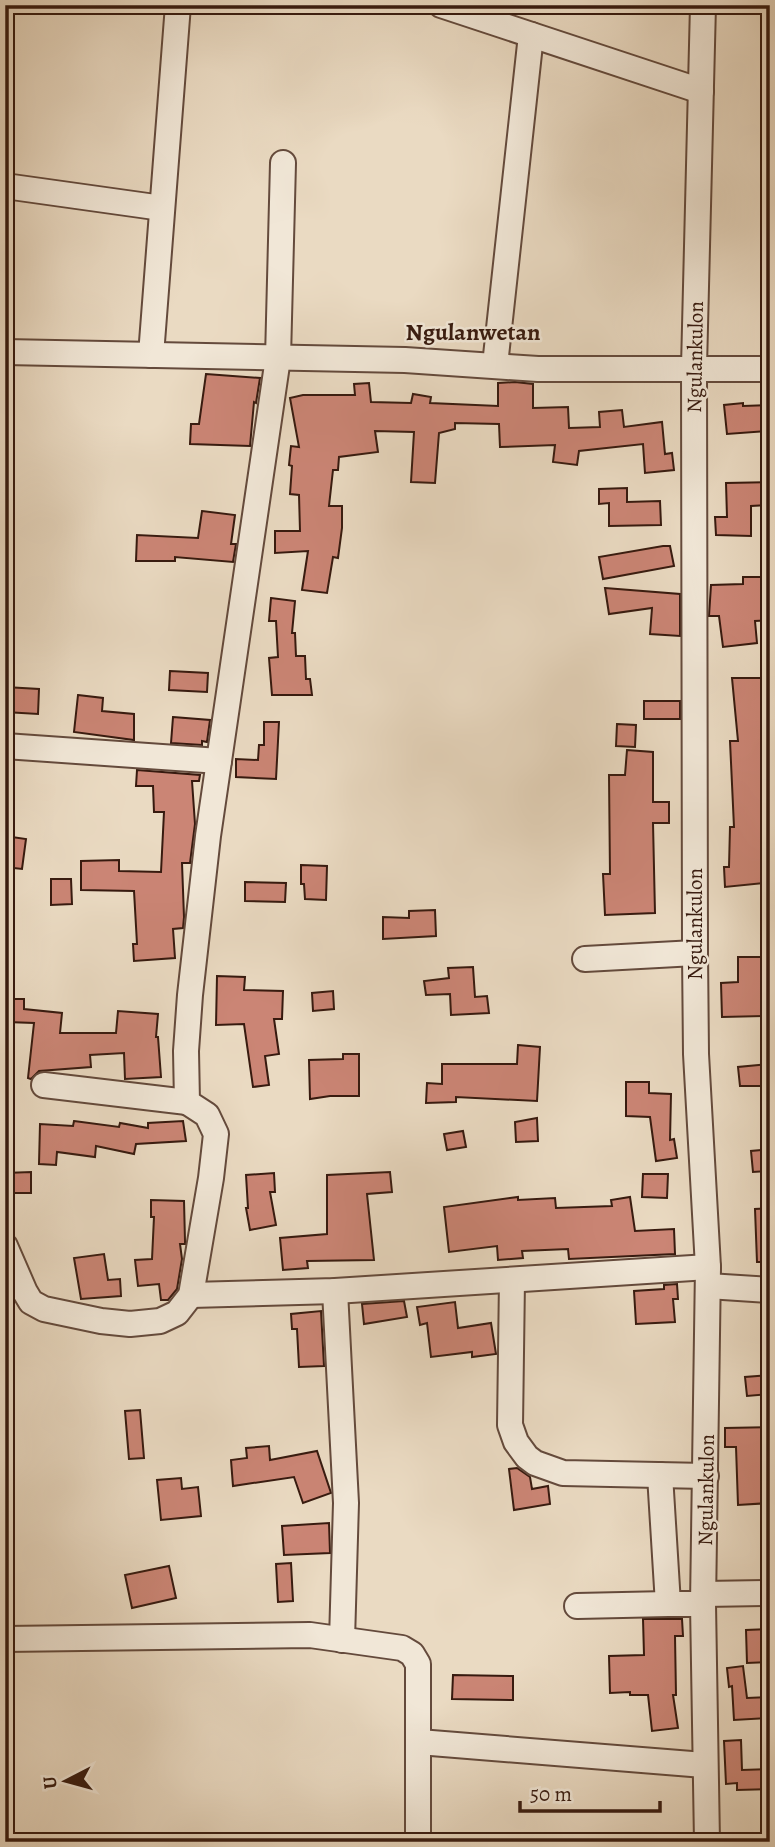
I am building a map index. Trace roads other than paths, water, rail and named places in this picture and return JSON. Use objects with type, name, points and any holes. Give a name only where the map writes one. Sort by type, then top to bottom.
[{"type":"street","points":[[151,355],[178,5]]},
{"type":"street","points":[[440,5],[701,91]]},
{"type":"street","name":"Ngulankulon","points":[[703,5],[694,367],[695,953],[696,1054],[708,1276],[704,1599],[707,1842]]},
{"type":"street","points":[[495,365],[531,35]]},
{"type":"street","points":[[187,1102],[186,1051],[190,995],[219,761],[278,358],[283,163]]},
{"type":"street","points":[[5,186],[162,208]]},
{"type":"street","points":[[5,352],[278,358],[495,365],[538,369],[770,369]]},
{"type":"street","points":[[5,746],[219,761]]},
{"type":"street","points":[[585,959],[695,953]]},
{"type":"street","points":[[5,1246],[31,1302],[44,1309],[130,1324],[160,1321],[177,1313],[191,1295],[216,1134],[207,1115],[187,1102],[44,1085]]},
{"type":"street","points":[[191,1295],[335,1291],[512,1280],[708,1276],[770,1290]]},
{"type":"street","points":[[512,1280],[510,1425],[516,1442],[527,1457],[563,1473],[706,1476]]},
{"type":"street","points":[[335,1291],[346,1503],[342,1640]]},
{"type":"street","points":[[660,1475],[668,1604]]},
{"type":"street","points":[[577,1606],[668,1604],[770,1592]]},
{"type":"street","points":[[5,1639],[310,1636],[402,1648],[412,1654],[418,1664],[419,1676],[418,1842]]},
{"type":"street","points":[[419,1742],[704,1765]]},
{"type":"district","name":"Ngulanwetan","points":[[473,332]]}]
